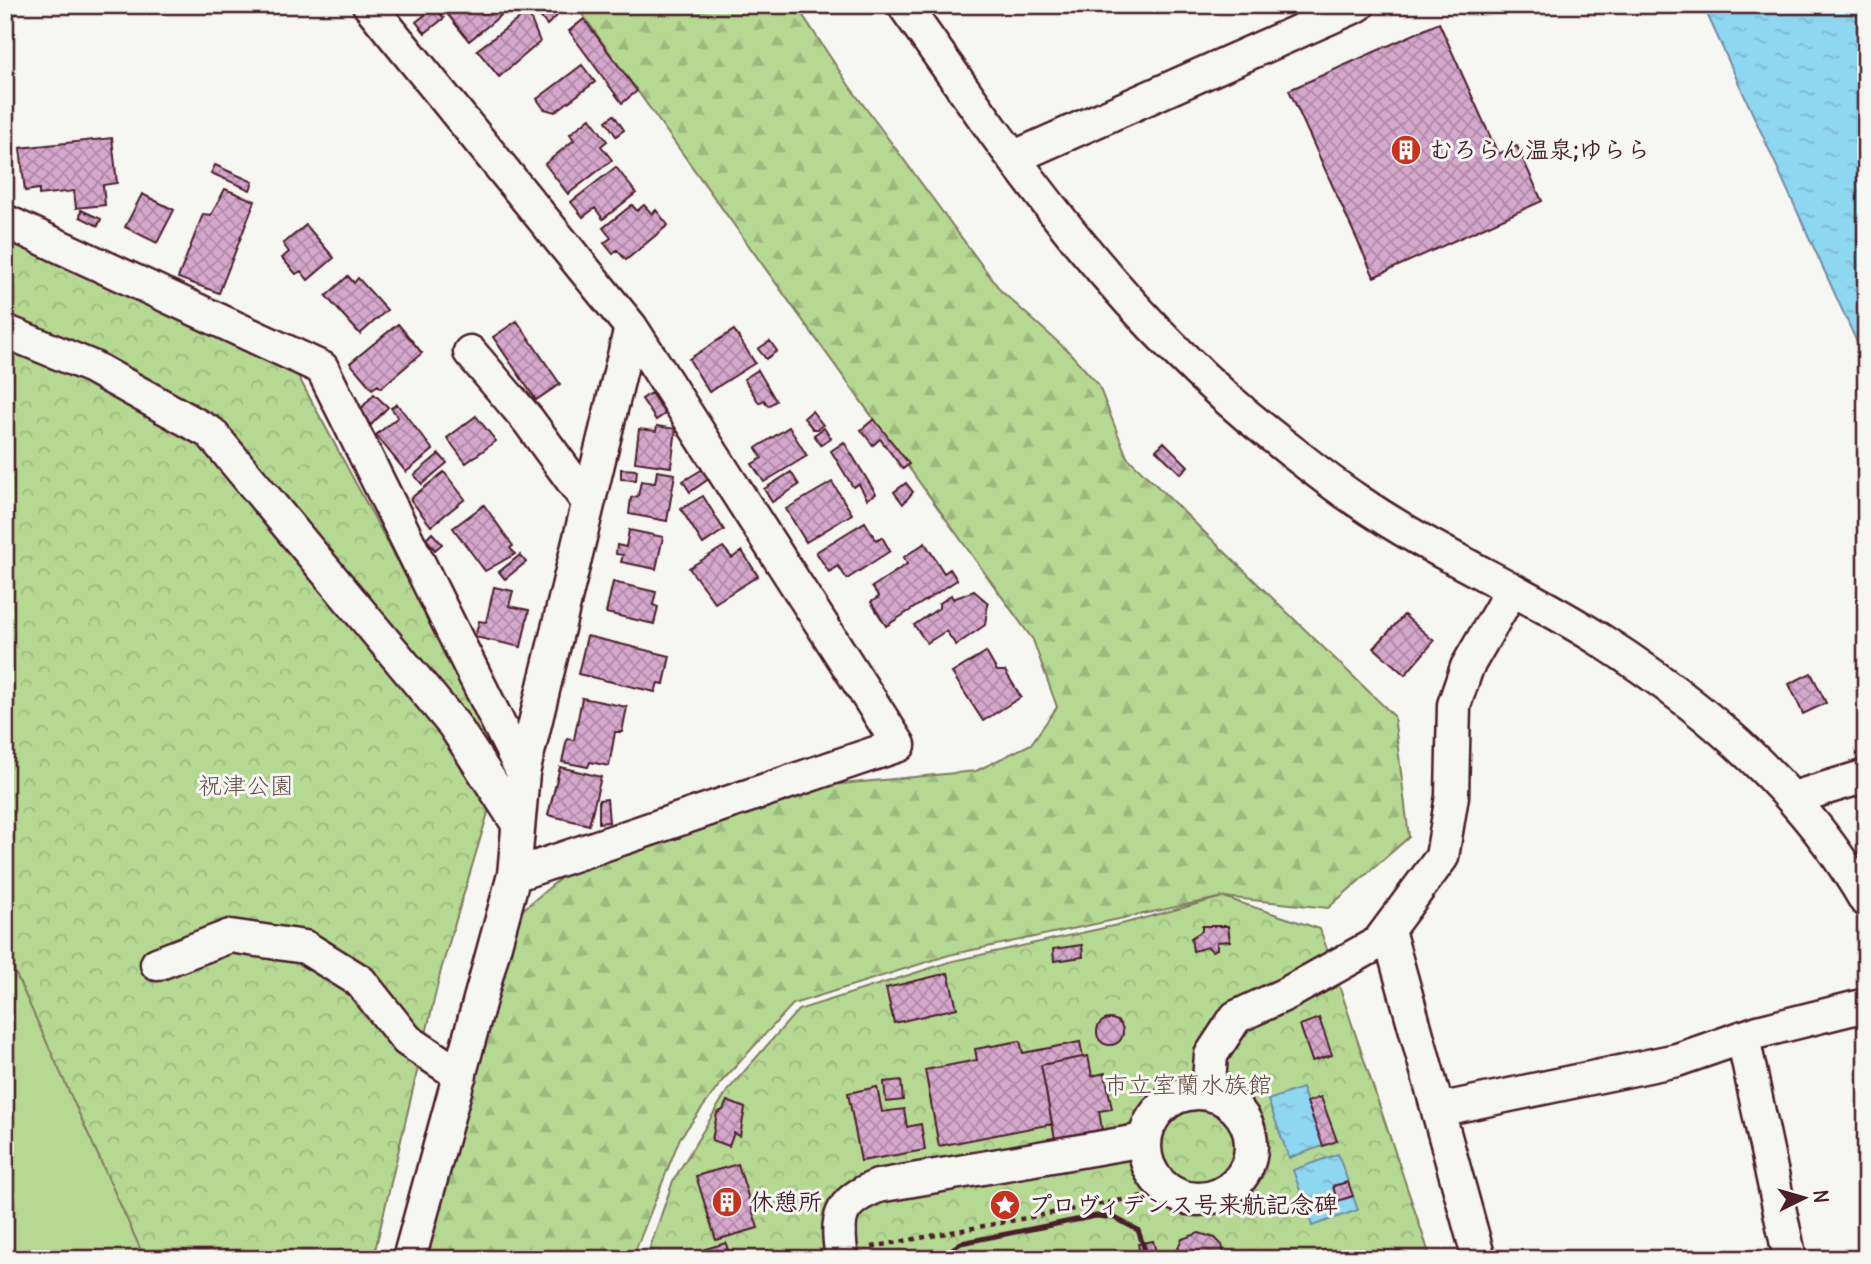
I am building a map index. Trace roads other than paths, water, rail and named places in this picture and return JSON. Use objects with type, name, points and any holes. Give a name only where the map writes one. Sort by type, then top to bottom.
[{"type":"street","points":[[369,5],[631,327],[899,745],[514,875]]},
{"type":"street","points":[[904,5],[1097,269],[1197,374],[1358,502],[1599,639],[1681,695],[1793,798],[1847,868],[1866,901]]},
{"type":"street","points":[[1014,157],[1358,5]]},
{"type":"street","points":[[5,221],[322,368],[523,773]]},
{"type":"street","points":[[409,1259],[514,875],[523,773],[631,327]]},
{"type":"street","points":[[5,331],[92,367],[211,433],[454,725],[519,824]]},
{"type":"street","points":[[470,352],[528,420],[588,502]]},
{"type":"street","points":[[1208,1094],[1211,1055],[1236,1017],[1288,993],[1383,936],[1442,857],[1452,796],[1454,705],[1467,667],[1511,591]]},
{"type":"street","points":[[1793,798],[1866,776]]},
{"type":"street","points":[[158,964],[230,936],[305,947],[360,981],[407,1040],[460,1074]]},
{"type":"street","points":[[1383,936],[1438,1110],[1479,1259]]},
{"type":"street","points":[[1438,1110],[1677,1060],[1743,1037],[1866,1004]]},
{"type":"street","points":[[1743,1037],[1790,1259]]},
{"type":"street","points":[[1190,1093],[1208,1094],[1225,1100],[1238,1112],[1247,1127],[1251,1145],[1248,1162],[1240,1178],[1227,1191],[1211,1198],[1193,1199],[1170,1191],[1151,1172],[1145,1157],[1144,1140],[1149,1123],[1159,1109],[1174,1098],[1190,1093]]},
{"type":"street","points":[[842,1255],[838,1232],[842,1211],[854,1196],[878,1186],[1144,1140]]},
{"type":"water","points":[[1703,5],[1866,5],[1866,362]]},
{"type":"water","points":[[1302,1088],[1323,1146],[1289,1158],[1268,1100]]},
{"type":"water","points":[[1338,1154],[1348,1182],[1333,1186],[1337,1201],[1353,1196],[1358,1210],[1312,1226],[1293,1170]]},
{"type":"railway","points":[[937,1259],[961,1243],[1096,1216],[1115,1218],[1138,1230],[1148,1259]]},
{"type":"place","name":"むろらん温泉;ゆらら","points":[[1406,150]]},
{"type":"place","name":"休憩所","points":[[727,1202]]},
{"type":"place","name":"プロヴィデンス号来航記念碑","points":[[1005,1205]]},
{"type":"park label","name":"祝津公園","points":[[246,786]]},
{"type":"park label","name":"市立室蘭水族館","points":[[1188,1085]]}]
